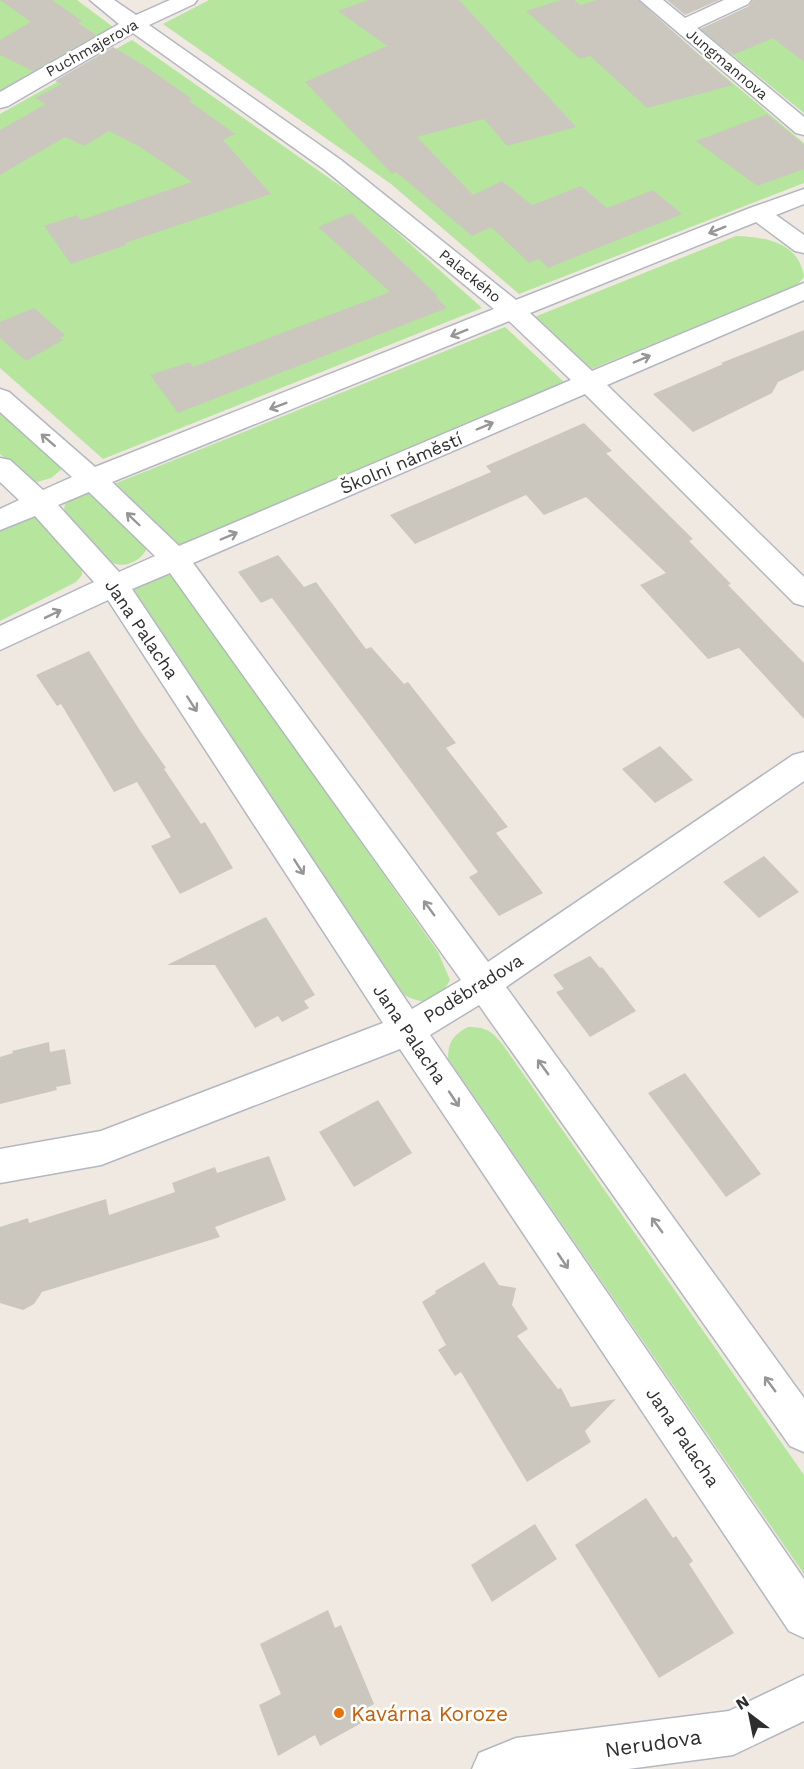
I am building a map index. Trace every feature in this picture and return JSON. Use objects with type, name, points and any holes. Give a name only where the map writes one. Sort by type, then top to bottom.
[{"type":"street","name":"Palackého","points":[[99,0],[333,165],[513,311],[804,595]]},
{"type":"street","name":"Puchmajerova","points":[[0,101],[134,24],[187,0]]},
{"type":"street","name":"Jungmannova","points":[[650,0],[804,128]]},
{"type":"street","points":[[683,27],[741,0]]},
{"type":"street","points":[[0,520],[92,479],[804,196]]},
{"type":"street","points":[[758,213],[804,246]]},
{"type":"street","name":"Školní náměstí","points":[[0,639],[114,585],[804,291]]},
{"type":"street","points":[[0,398],[92,479],[175,559],[484,984],[804,1431]]},
{"type":"street","name":"Jana Palacha","points":[[0,467],[39,502],[114,585],[407,1030],[804,1616]]},
{"type":"street","name":"Poděbradova","points":[[0,1166],[101,1148],[407,1030],[484,984],[804,764]]},
{"type":"street","name":"Nerudova","points":[[495,1769],[516,1761],[733,1732],[804,1697]]},
{"type":"green space","points":[[0,0],[77,0],[113,27],[0,91]]},
{"type":"green space","points":[[209,0],[634,0],[804,143],[804,183],[519,294],[391,184],[163,24]]},
{"type":"green space","points":[[765,0],[804,0],[804,113],[700,29]]},
{"type":"green space","points":[[132,40],[362,201],[482,308],[103,459],[0,368],[0,114]]},
{"type":"green space","points":[[736,236],[769,240],[788,249],[801,265],[804,277],[798,284],[786,290],[589,370],[532,318]]},
{"type":"green space","points":[[505,327],[566,384],[180,546],[114,484]]},
{"type":"green space","points":[[0,405],[63,468],[51,478],[37,482],[29,479],[0,454]]},
{"type":"green space","points":[[85,492],[98,493],[143,541],[146,550],[143,555],[134,562],[123,565],[108,560],[64,508],[66,501]]},
{"type":"green space","points":[[27,517],[36,518],[44,524],[82,567],[82,575],[76,582],[0,621],[0,525]]},
{"type":"green space","points":[[167,573],[176,579],[438,952],[450,980],[440,994],[434,998],[428,1001],[415,1000],[400,992],[131,588]]},
{"type":"green space","points":[[468,1027],[488,1031],[503,1045],[804,1475],[804,1574],[448,1059],[452,1040]]},
{"type":"building","points":[[0,0],[52,0],[82,21],[78,23],[96,35],[33,71],[0,55],[0,40],[31,22]]},
{"type":"building","points":[[368,0],[459,0],[576,127],[507,146],[484,119],[417,137],[473,195],[502,181],[532,205],[581,186],[607,208],[653,190],[682,214],[548,268],[539,259],[529,263],[491,227],[472,236],[396,172],[392,174],[305,82],[387,46],[338,11]]},
{"type":"building","points":[[561,0],[574,0],[581,5],[597,0],[638,0],[733,85],[647,108],[590,56],[580,59],[526,11]]},
{"type":"building","points":[[667,0],[719,0],[685,15]]},
{"type":"building","points":[[753,0],[804,0],[804,62],[773,38],[733,55],[701,29],[749,6]]},
{"type":"building","points":[[113,47],[192,99],[189,101],[235,134],[223,140],[271,194],[125,243],[126,245],[71,264],[44,226],[77,215],[81,220],[192,182],[140,147],[109,131],[84,146],[65,137],[0,175],[0,130],[46,104],[35,98],[62,84],[55,81]]},
{"type":"building","points":[[767,114],[804,145],[804,169],[757,186],[696,141]]},
{"type":"building","points":[[351,213],[438,296],[436,297],[447,308],[178,413],[150,375],[190,362],[193,367],[390,292],[318,227]]},
{"type":"building","points":[[34,308],[65,335],[60,338],[63,340],[26,361],[0,338],[0,322]]},
{"type":"building","points":[[804,330],[804,370],[778,382],[772,393],[693,432],[653,394],[723,364],[721,363]]},
{"type":"building","points":[[584,423],[612,451],[606,453],[693,539],[689,541],[731,584],[728,585],[804,663],[804,719],[739,648],[708,659],[640,585],[666,573],[586,497],[544,515],[526,495],[415,544],[390,515],[491,472],[486,466]]},
{"type":"building","points":[[278,555],[304,587],[316,582],[366,649],[371,647],[404,684],[408,682],[456,743],[446,748],[508,827],[496,833],[543,893],[499,916],[469,877],[478,872],[272,598],[261,603],[238,572]]},
{"type":"building","points":[[89,651],[166,768],[164,769],[201,824],[205,822],[233,868],[180,894],[151,846],[171,837],[137,782],[114,792],[61,704],[57,706],[36,675]]},
{"type":"building","points":[[660,746],[693,780],[655,803],[622,769]]},
{"type":"building","points":[[764,856],[799,892],[759,918],[723,882]]},
{"type":"building","points":[[266,917],[315,995],[304,1001],[309,1008],[282,1022],[278,1016],[255,1028],[215,965],[167,965]]},
{"type":"building","points":[[590,956],[600,968],[602,967],[636,1011],[590,1037],[556,992],[564,989],[553,975]]},
{"type":"building","points":[[49,1042],[50,1052],[65,1049],[71,1084],[56,1087],[57,1090],[0,1104],[0,1057],[13,1053],[12,1051]]},
{"type":"building","points":[[685,1073],[761,1174],[726,1197],[648,1093]]},
{"type":"building","points":[[378,1100],[412,1153],[354,1187],[319,1132]]},
{"type":"building","points":[[269,1156],[286,1200],[215,1227],[220,1237],[42,1292],[34,1304],[23,1310],[0,1303],[0,1227],[28,1218],[29,1223],[106,1199],[109,1215],[175,1192],[172,1183],[215,1167],[217,1173]]},
{"type":"building","points":[[484,1262],[499,1285],[516,1288],[512,1305],[528,1329],[517,1336],[558,1389],[561,1388],[571,1407],[616,1399],[585,1431],[591,1442],[527,1482],[461,1372],[455,1376],[438,1350],[446,1345],[422,1302],[436,1293],[435,1291]]},
{"type":"building","points":[[646,1498],[673,1538],[676,1536],[693,1561],[689,1564],[734,1633],[659,1678],[575,1545]]},
{"type":"building","points":[[535,1524],[557,1559],[492,1602],[471,1565]]},
{"type":"building","points":[[328,1610],[335,1628],[341,1625],[374,1704],[359,1712],[363,1722],[320,1746],[315,1735],[278,1756],[259,1705],[281,1694],[260,1644]]},
{"type":"place","name":"Kavárna Koroze","points":[[339,1713]]}]
